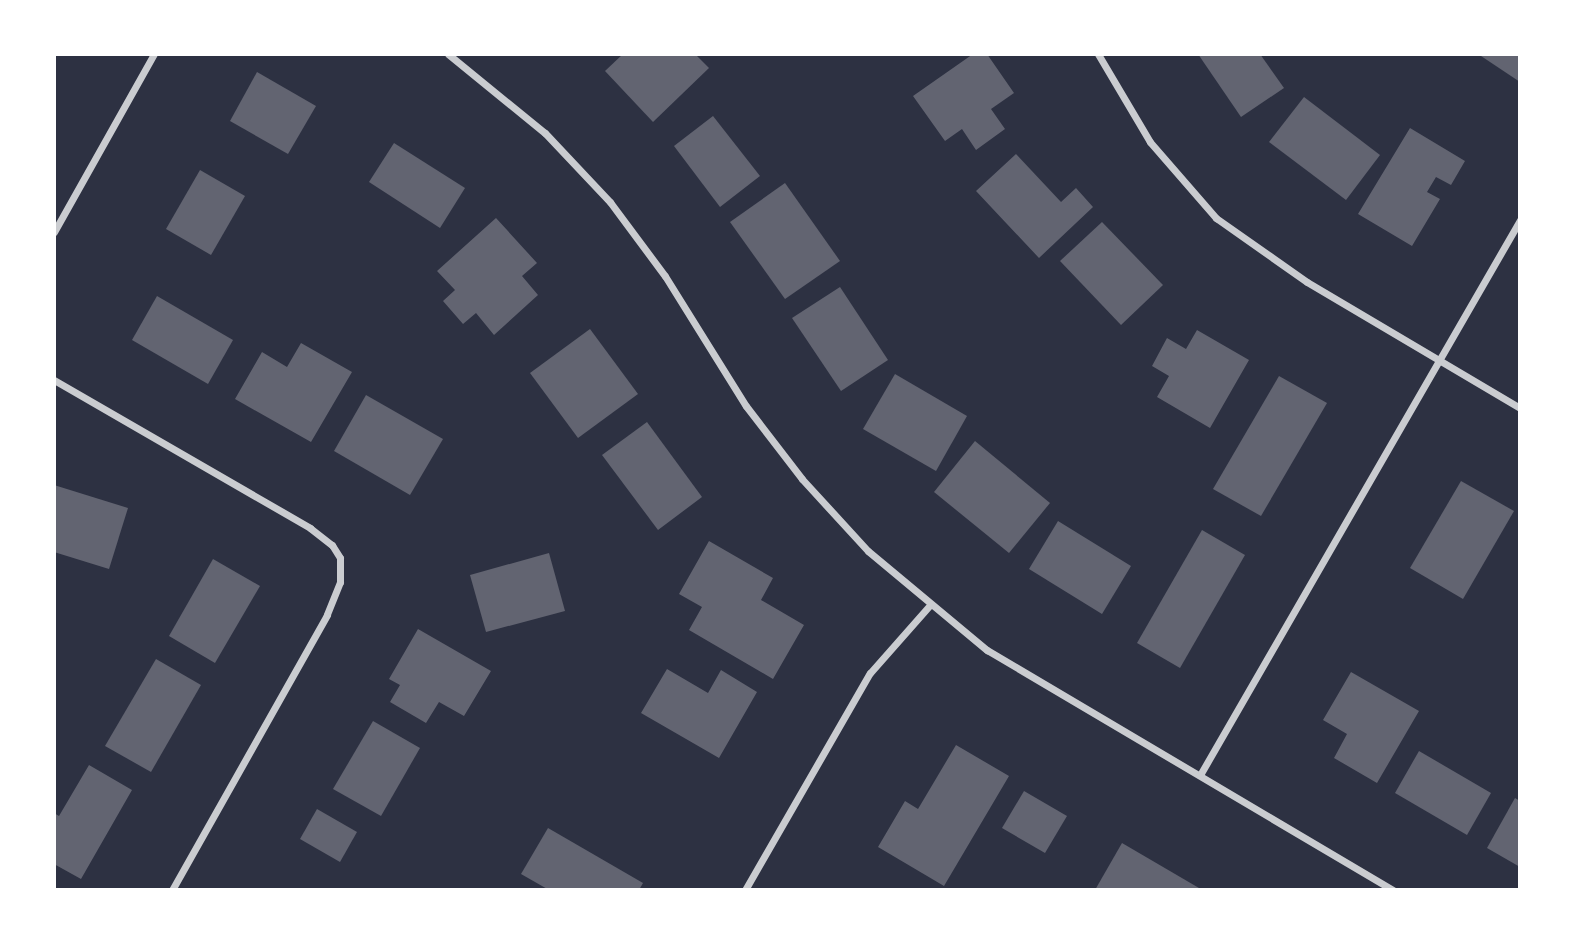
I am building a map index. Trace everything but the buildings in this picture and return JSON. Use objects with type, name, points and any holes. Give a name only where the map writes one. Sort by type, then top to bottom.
[{"type":"street","points":[[54,232],[154,54]]},
{"type":"street","points":[[448,54],[545,133],[610,202],[664,276],[746,406],[802,479],[868,551],[930,605],[1034,679],[1393,890]]},
{"type":"street","points":[[1098,54],[1150,142],[1216,218],[1307,282],[1520,408]]},
{"type":"street","points":[[1200,775],[1520,220]]},
{"type":"street","points":[[54,380],[310,528],[332,545],[340,558],[340,582],[327,615],[172,890]]},
{"type":"street","points":[[745,890],[870,673],[930,605]]}]
